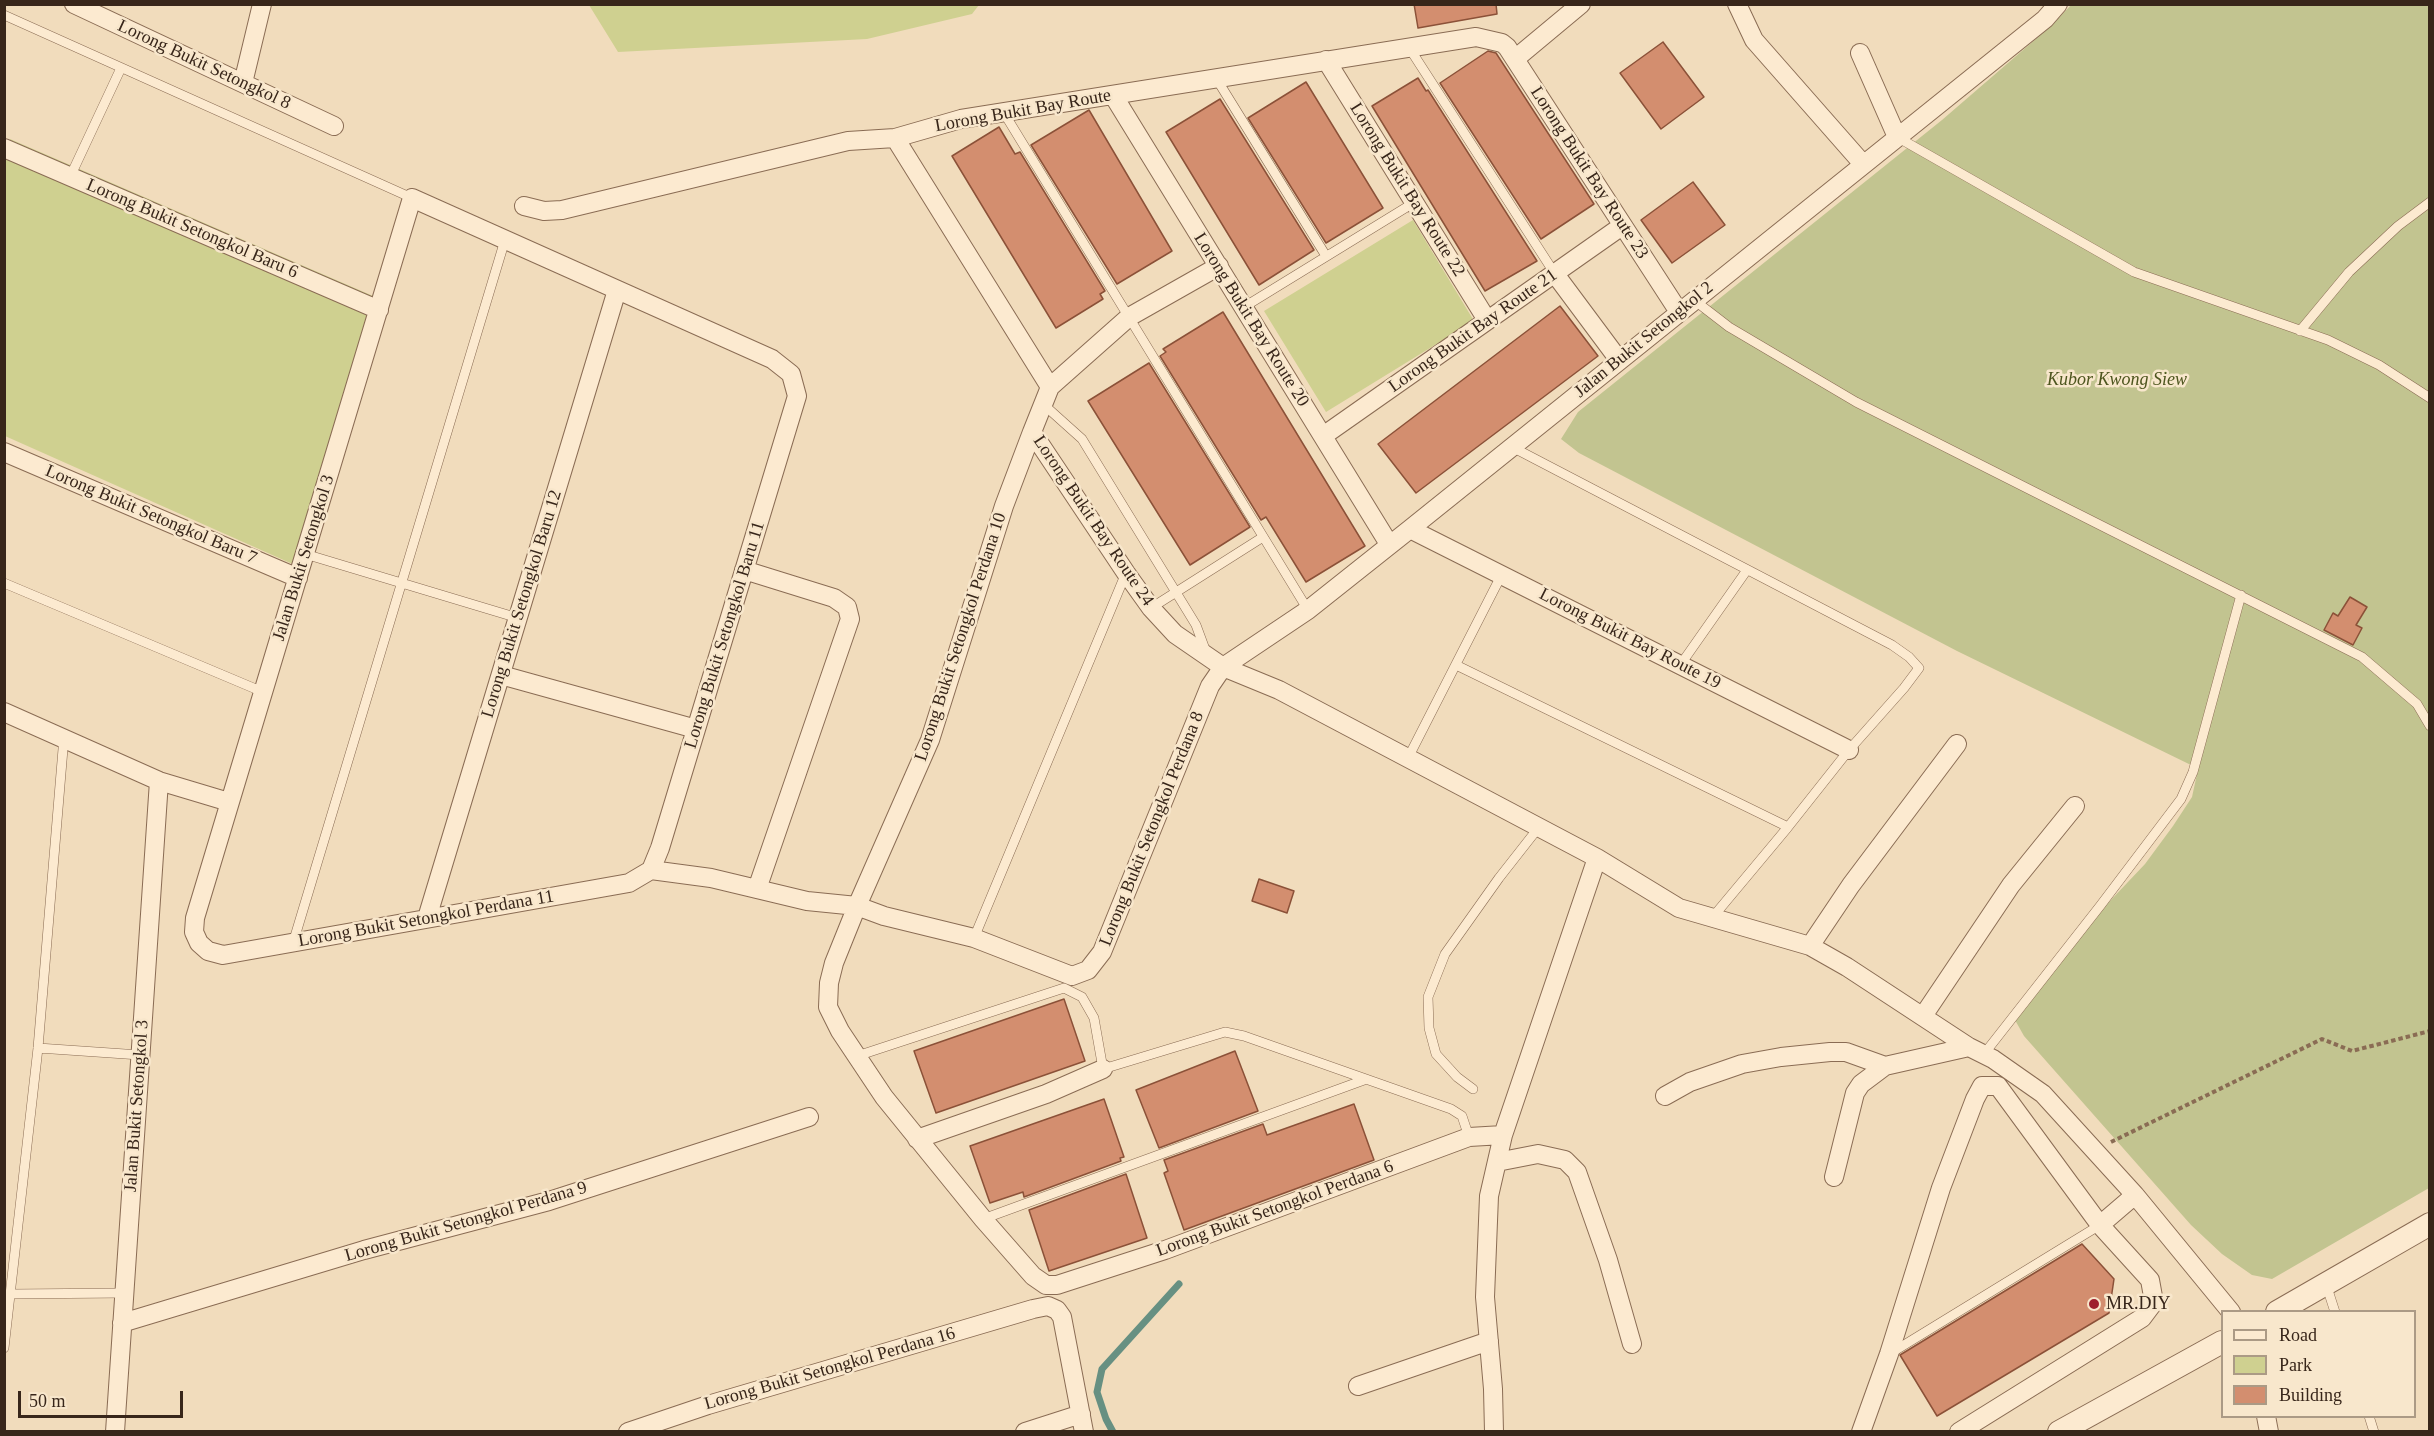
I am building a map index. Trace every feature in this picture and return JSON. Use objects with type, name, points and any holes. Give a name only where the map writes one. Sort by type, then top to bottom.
[{"type":"street","name":"Lorong Bukit Setongkol 8","points":[[74,4],[334,126]]},
{"type":"street","points":[[243,83],[262,4]]},
{"type":"street","points":[[1515,58],[1581,4]]},
{"type":"street","points":[[1737,4],[1754,40],[1863,164]]},
{"type":"street","name":"Jalan Bukit Setongkol 2","points":[[1215,662],[1308,610],[2045,19],[2058,4]]},
{"type":"street","name":"Lorong Bukit Bay Route","points":[[524,206],[544,211],[562,210],[848,141],[895,138],[961,119],[1476,37],[1492,41]]},
{"type":"street","name":"Lorong Bukit Bay Route 23","points":[[1492,41],[1507,47],[1515,58],[1679,312]]},
{"type":"street","points":[[1860,53],[1897,136]]},
{"type":"street","name":"Lorong Bukit Bay Route 22","points":[[1326,60],[1487,320]]},
{"type":"street","name":"Lorong Bukit Bay Route 20","points":[[1113,95],[1389,544]]},
{"type":"street","points":[[895,138],[1046,395],[1129,317],[1219,266]]},
{"type":"street","name":"Lorong Bukit Setongkol Baru 6","points":[[4,148],[379,310]]},
{"type":"street","points":[[412,198],[617,290]]},
{"type":"street","name":"Jalan Bukit Setongkol 3","points":[[222,955],[208,951],[200,943],[194,932],[195,918],[412,198]]},
{"type":"street","name":"Lorong Bukit Bay Route 21","points":[[1323,436],[1623,226]]},
{"type":"street","points":[[1555,274],[1619,360]]},
{"type":"street","name":"Lorong Bukit Setongkol Baru 11","points":[[617,290],[772,359],[791,374],[797,396],[660,848],[651,870]]},
{"type":"street","name":"Lorong Bukit Setongkol Baru 12","points":[[427,918],[617,290]]},
{"type":"street","name":"Lorong Bukit Bay Route 24","points":[[1046,395],[1032,432],[1126,573],[1151,608],[1175,634],[1215,662],[1279,690],[1539,827],[1597,858],[1679,908],[1755,928],[1810,946],[2026,1080],[2043,1094],[2135,1195],[2229,1310]]},
{"type":"street","name":"Lorong Bukit Setongkol Perdana 10","points":[[1032,432],[1004,506],[930,740],[834,963],[829,983],[828,1007],[884,1097],[983,1218],[1033,1276],[1046,1285]]},
{"type":"street","name":"Lorong Bukit Setongkol Baru 7","points":[[4,452],[298,578]]},
{"type":"street","name":"Lorong Bukit Bay Route 19","points":[[1410,529],[1849,750]]},
{"type":"street","points":[[744,570],[834,598],[847,607],[850,619],[757,890]]},
{"type":"street","name":"Lorong Bukit Setongkol Perdana 8","points":[[651,870],[711,878],[807,901],[857,906],[884,916],[974,938],[1072,976],[1088,970],[1102,952],[1210,686],[1215,662]]},
{"type":"street","points":[[501,675],[696,729]]},
{"type":"street","points":[[4,711],[159,781],[229,802]]},
{"type":"street","points":[[1810,946],[1851,885],[1957,744]]},
{"type":"street","name":"Jalan Bukit Setongkol 3","points":[[115,1431],[159,781]]},
{"type":"street","points":[[1923,1016],[2011,885],[2075,806]]},
{"type":"street","points":[[1494,1431],[1485,1297],[1486,1214],[1503,1135],[1597,858]]},
{"type":"street","name":"Lorong Bukit Setongkol Perdana 11","points":[[222,955],[629,883],[651,870]]},
{"type":"street","points":[[1834,1177],[1855,1093],[1861,1084],[1885,1066],[1976,1050]]},
{"type":"street","points":[[1665,1095],[1690,1082],[1742,1064],[1781,1056],[1846,1052],[1885,1066]]},
{"type":"street","points":[[917,1139],[1046,1094],[1103,1070]]},
{"type":"street","points":[[1861,1431],[1889,1354],[1941,1188],[1975,1099],[1982,1086],[1998,1086],[2100,1225],[2150,1280],[2154,1302],[2142,1318],[1959,1431]]},
{"type":"street","name":"Lorong Bukit Setongkol Perdana 9","points":[[122,1323],[364,1250],[549,1201],[809,1118]]},
{"type":"street","name":"Lorong Bukit Setongkol Perdana 6","points":[[1046,1285],[1057,1285],[1165,1250],[1469,1137],[1503,1135]]},
{"type":"street","points":[[1497,1162],[1538,1154],[1565,1160],[1577,1172],[1608,1260],[1632,1344]]},
{"type":"street","points":[[2100,1225],[2135,1195]]},
{"type":"street","points":[[2279,1310],[2430,1224]]},
{"type":"street","name":"Lorong Bukit Setongkol Perdana 16","points":[[628,1431],[708,1404],[1048,1306],[1057,1310],[1062,1317],[1082,1423]]},
{"type":"street","points":[[1358,1386],[1489,1341]]},
{"type":"street","points":[[2059,1431],[2221,1342]]},
{"type":"street","points":[[1025,1431],[1082,1423]]},
{"type":"lane","points":[[4,15],[412,198]]},
{"type":"lane","points":[[1410,49],[1555,274]]},
{"type":"lane","points":[[70,177],[122,68]]},
{"type":"lane","points":[[1216,78],[1326,256]]},
{"type":"lane","points":[[1004,113],[1308,610]]},
{"type":"lane","points":[[1897,136],[2134,272],[2328,340],[2379,364],[2430,398]]},
{"type":"lane","points":[[1244,307],[1415,202]]},
{"type":"lane","points":[[2300,331],[2349,272],[2398,226],[2430,202]]},
{"type":"lane","points":[[293,943],[505,240]]},
{"type":"lane","points":[[1694,300],[1729,327],[1856,402],[2362,657],[2417,704],[2430,726]]},
{"type":"lane","points":[[1046,395],[1082,439],[1177,592],[1215,662]]},
{"type":"lane","points":[[1511,446],[1892,645],[1909,657],[1919,668],[1712,918]]},
{"type":"lane","points":[[1151,608],[1263,537]]},
{"type":"lane","points":[[305,554],[518,618]]},
{"type":"lane","points":[[1681,664],[1747,570]]},
{"type":"lane","points":[[974,938],[1126,573]]},
{"type":"lane","points":[[1408,758],[1502,574]]},
{"type":"lane","points":[[4,583],[263,692]]},
{"type":"lane","points":[[1976,1050],[2100,906],[2181,799],[2193,772],[2241,595]]},
{"type":"lane","points":[[1456,665],[1788,827]]},
{"type":"lane","points":[[4,1347],[38,1048],[64,737]]},
{"type":"lane","points":[[1473,1089],[1457,1077],[1436,1054],[1429,1028],[1428,997],[1445,954],[1499,878],[1539,827]]},
{"type":"lane","points":[[857,1056],[1064,988],[1082,997],[1094,1018],[1103,1070],[1225,1032],[1244,1036],[1451,1109],[1462,1116],[1469,1137]]},
{"type":"lane","points":[[38,1048],[140,1055]]},
{"type":"lane","points":[[983,1218],[1364,1080]]},
{"type":"lane","points":[[1889,1354],[2100,1225]]},
{"type":"lane","points":[[2326,1284],[2335,1310]]},
{"type":"lane","points":[[11,1294],[124,1293]]},
{"type":"path","points":[[2094,1150],[2322,1039],[2352,1052],[2430,1031]]},
{"type":"green space","points":[[589,5],[979,5],[972,14],[867,39],[618,52]]},
{"type":"green space","name":"Kubor Kwong Siew","points":[[2071,5],[2429,5],[2429,1188],[2272,1279],[2252,1275],[2222,1254],[2191,1225],[2024,1036],[2015,1020],[2092,920],[2145,864],[2173,826],[2192,797],[2197,774],[2193,766],[1957,651],[1579,453],[1561,439],[1578,412],[1942,120],[2052,25]]},
{"type":"green space","points":[[10,139],[387,302],[306,570],[5,436],[4,163]]},
{"type":"green space","points":[[1413,220],[1474,321],[1326,412],[1264,311]]},
{"type":"building","points":[[1414,4],[1496,4],[1497,14],[1418,28]]},
{"type":"building","points":[[1663,42],[1704,97],[1661,129],[1620,73]]},
{"type":"building","points":[[1488,51],[1496,53],[1594,204],[1541,239],[1440,83]]},
{"type":"building","points":[[1418,78],[1426,91],[1428,90],[1537,261],[1485,291],[1372,106]]},
{"type":"building","points":[[1306,82],[1383,208],[1326,243],[1248,118]]},
{"type":"building","points":[[1220,99],[1314,250],[1259,285],[1166,132]]},
{"type":"building","points":[[1089,110],[1172,251],[1117,284],[1031,145]]},
{"type":"building","points":[[999,127],[1015,154],[1020,152],[1105,291],[1100,294],[1103,299],[1056,328],[952,156]]},
{"type":"building","points":[[1693,182],[1725,225],[1672,263],[1641,220]]},
{"type":"building","points":[[1560,306],[1598,356],[1416,493],[1378,444]]},
{"type":"building","points":[[1223,312],[1365,546],[1306,582],[1266,517],[1261,520],[1160,356],[1166,352],[1163,349]]},
{"type":"building","points":[[1149,363],[1250,527],[1190,565],[1088,401]]},
{"type":"building","points":[[2350,597],[2367,607],[2356,625],[2362,628],[2353,645],[2324,630],[2333,613],[2338,616]]},
{"type":"building","points":[[1259,879],[1294,891],[1287,913],[1252,901]]},
{"type":"building","points":[[1064,999],[1085,1061],[936,1113],[914,1051]]},
{"type":"building","points":[[1235,1051],[1258,1111],[1159,1148],[1136,1090]]},
{"type":"building","points":[[1104,1099],[1124,1157],[1120,1158],[1121,1161],[1024,1197],[1023,1192],[990,1203],[970,1146]]},
{"type":"building","points":[[1354,1104],[1374,1160],[1184,1230],[1164,1173],[1168,1171],[1164,1160],[1263,1124],[1267,1135]]},
{"type":"building","points":[[1126,1174],[1147,1238],[1049,1271],[1029,1210]]},
{"type":"building","points":[[2082,1244],[2114,1279],[2109,1313],[1937,1416],[1900,1355]]},
{"type":"waterway","points":[[1113,1432],[1097,1392],[1102,1369],[1179,1284]]},
{"type":"place","name":"MR.DIY","points":[[2094,1304]]}]
